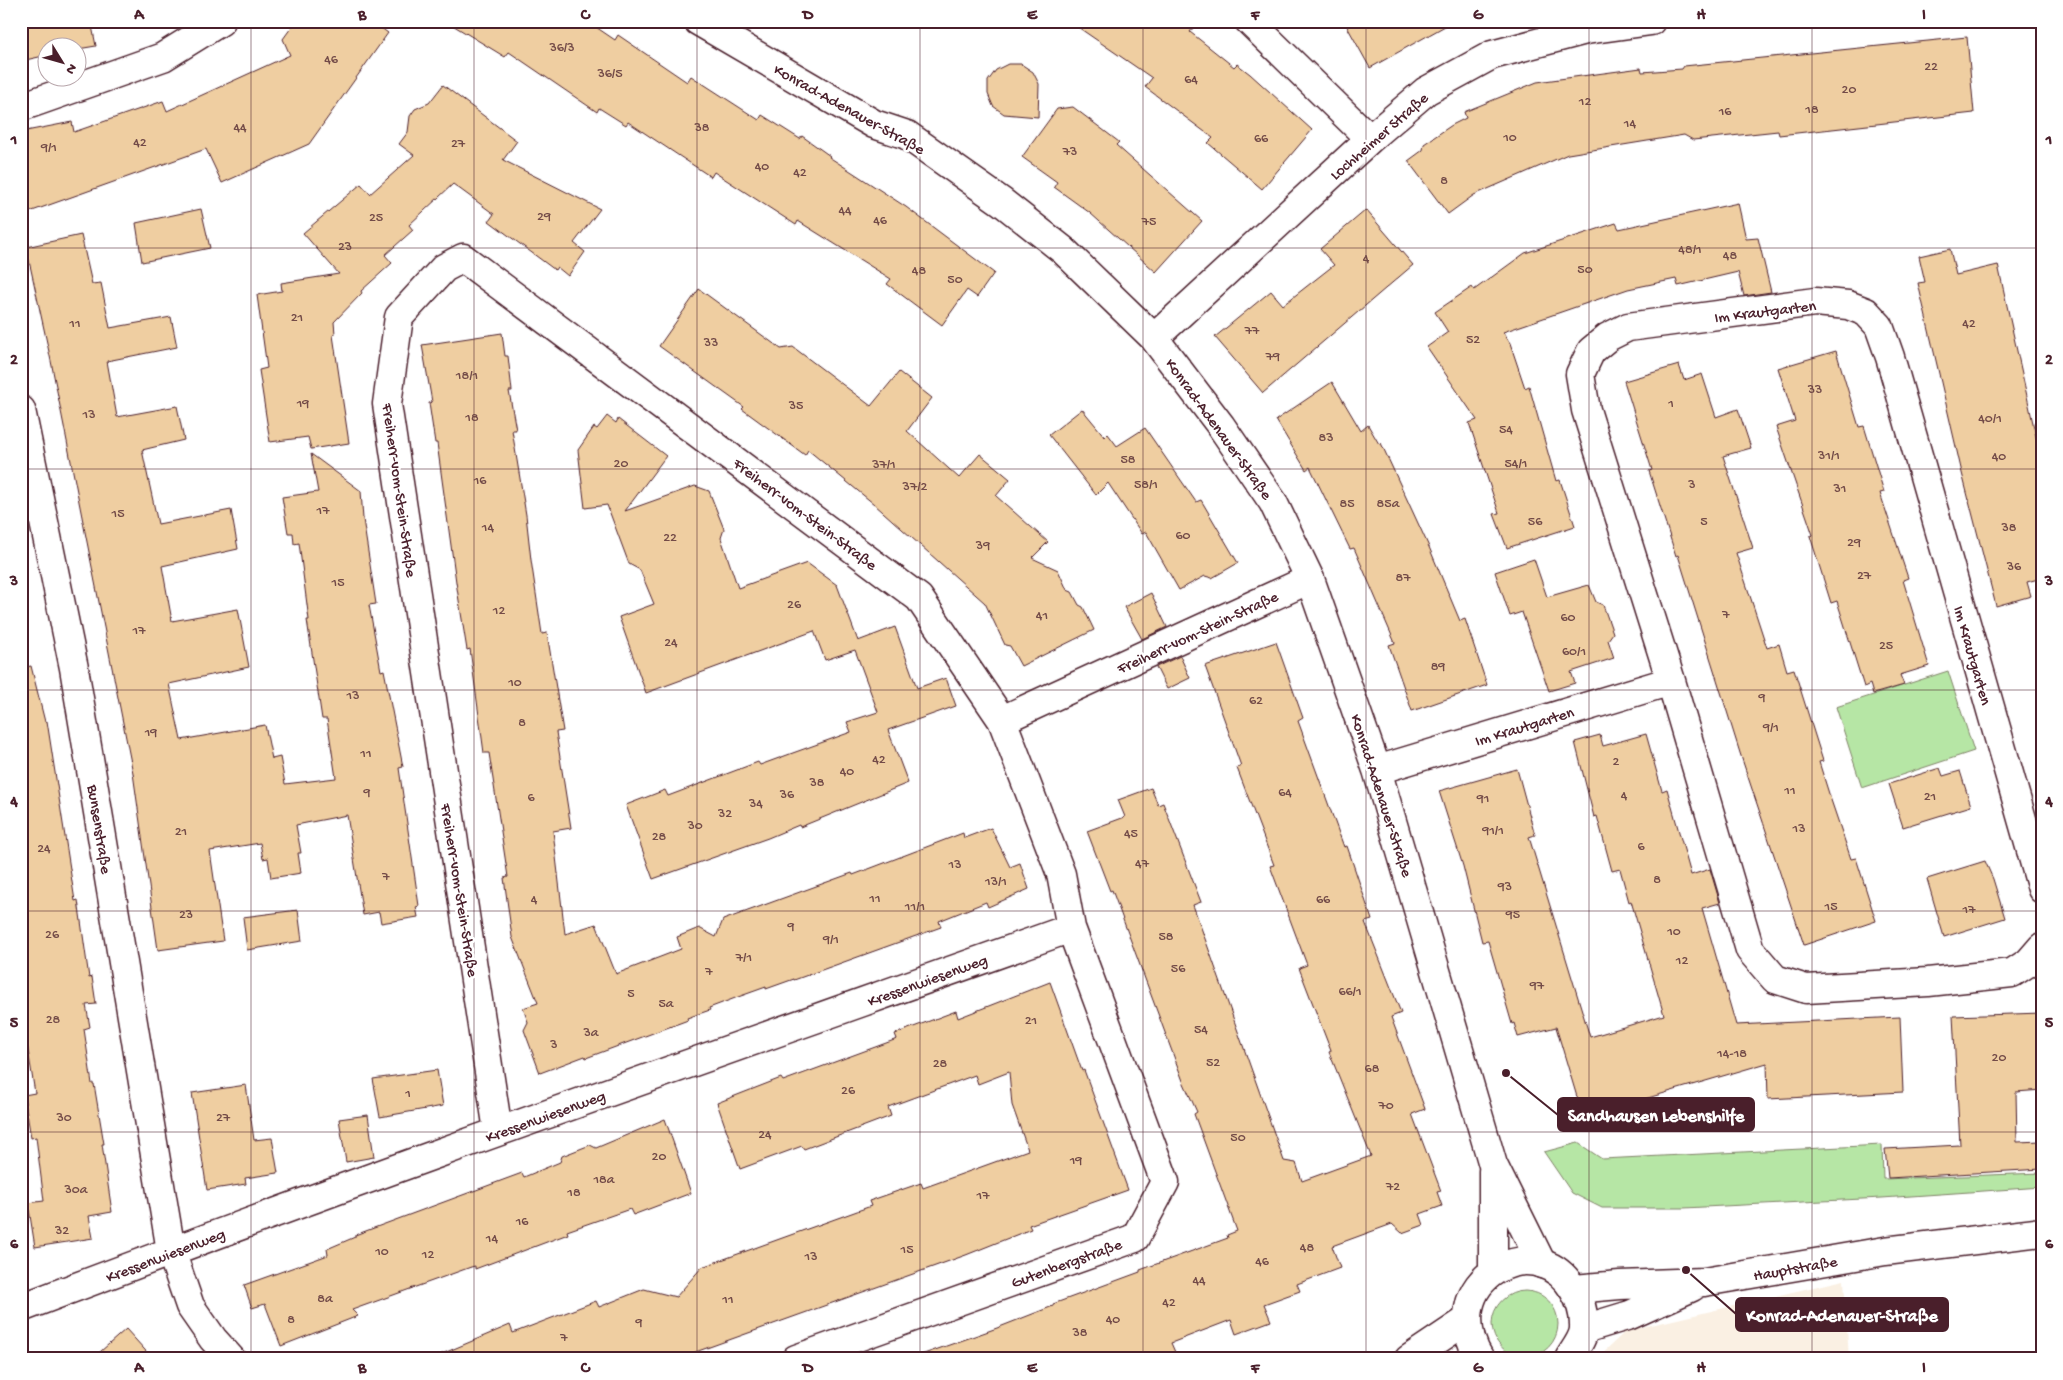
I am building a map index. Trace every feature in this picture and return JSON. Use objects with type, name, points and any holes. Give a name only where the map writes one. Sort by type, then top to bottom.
[{"type":"street","points":[[21,107],[163,57],[221,21]]},
{"type":"street","name":"Konrad-Adenauer-Straße","points":[[698,21],[874,124],[907,136],[1002,202],[1063,250],[1154,338],[1221,426],[1273,502],[1310,579],[1377,770],[1493,1165],[1542,1264]]},
{"type":"street","points":[[1250,21],[1370,139]]},
{"type":"street","name":"Lochheimer Straße","points":[[1154,338],[1370,139],[1426,91],[1492,55],[1586,30],[1651,21]]},
{"type":"street","name":"Freiherr-vom-Stein-Straße","points":[[498,1131],[387,404],[398,317],[444,268],[463,258],[919,598],[1002,720],[1062,874],[1071,928]]},
{"type":"street","name":"Im Krautgarten","points":[[2042,889],[1890,357],[1879,326],[1866,312],[1848,305],[1815,302],[1628,328],[1608,337],[1591,352],[1580,374],[1586,410],[1671,681],[1750,950],[1775,979],[1806,988],[1928,982],[2012,972],[2029,962],[2042,947]]},
{"type":"street","name":"Bunsenstraße","points":[[21,410],[74,668],[171,1251]]},
{"type":"street","name":"Freiherr-vom-Stein-Straße","points":[[1002,720],[1310,579]]},
{"type":"street","name":"Im Krautgarten","points":[[1377,770],[1671,681]]},
{"type":"street","name":"Kressenwiesenweg","points":[[21,1308],[498,1131],[1071,928]]},
{"type":"street","name":"Gutenbergstraße","points":[[796,1359],[1135,1238],[1165,1182],[1071,928]]},
{"type":"street","name":"Konrad-Adenauer-Straße","points":[[1493,1165],[1493,1271]]},
{"type":"street","name":"Hauptstraße","points":[[1574,1289],[1620,1284],[1704,1282],[1885,1251],[2042,1232]]},
{"type":"street","points":[[171,1251],[190,1306],[212,1339],[231,1359]]},
{"type":"street","points":[[1480,1359],[1473,1347],[1467,1320],[1471,1300],[1481,1282],[1493,1271],[1512,1263],[1526,1262],[1542,1264],[1559,1273],[1574,1289],[1581,1308],[1584,1329],[1569,1359]]},
{"type":"street","name":"Hauptstraße","points":[[1584,1329],[1630,1315],[1704,1282]]},
{"type":"street","points":[[1409,1359],[1467,1320]]},
{"type":"shaded area","points":[[1844,1280],[1849,1359],[1596,1359],[1626,1331]]},
{"type":"green space","points":[[1948,671],[1974,751],[1862,788],[1836,707]]},
{"type":"green space","points":[[1578,1143],[1602,1159],[1882,1145],[1883,1179],[2042,1173],[2042,1187],[1882,1198],[1684,1208],[1602,1208],[1572,1193],[1544,1152]]},
{"type":"green space","points":[[1525,1291],[1538,1294],[1548,1301],[1555,1311],[1558,1324],[1555,1337],[1548,1347],[1538,1354],[1525,1357],[1512,1354],[1502,1347],[1495,1337],[1492,1324],[1495,1311],[1502,1301],[1512,1294]]},
{"type":"building","points":[[21,21],[91,21],[96,46],[88,47],[88,38],[38,38],[38,57],[21,61]]},
{"type":"building","points":[[296,21],[372,21],[388,33],[309,144],[222,183],[206,149],[21,215],[21,183],[27,182],[21,161],[21,132],[72,122],[74,132],[163,101],[167,111],[290,55],[283,39]]},
{"type":"building","points":[[446,21],[587,21],[615,40],[618,35],[687,82],[691,76],[759,120],[762,115],[800,139],[802,136],[829,157],[906,207],[994,273],[977,297],[967,290],[942,325],[887,284],[891,279],[798,221],[796,225],[714,172],[711,177],[628,122],[626,125],[599,108],[597,112],[509,52],[505,57]]},
{"type":"building","points":[[1069,21],[1198,21],[1190,32],[1234,67],[1237,64],[1250,74],[1312,130],[1262,189],[1208,143],[1213,138],[1145,87],[1152,78]]},
{"type":"building","points":[[1344,21],[1454,21],[1370,68]]},
{"type":"building","points":[[1967,37],[1974,113],[1779,135],[1778,131],[1693,140],[1684,135],[1568,154],[1474,195],[1448,214],[1408,161],[1423,150],[1424,144],[1466,118],[1464,112],[1537,82],[1641,68],[1642,72],[1682,69],[1684,66]]},
{"type":"building","points":[[1008,64],[1021,64],[1033,72],[1039,84],[1038,117],[1004,114],[993,106],[988,94],[988,81],[996,70]]},
{"type":"building","points":[[443,85],[517,141],[503,160],[600,209],[574,243],[585,252],[568,276],[557,267],[555,270],[489,221],[494,214],[453,184],[409,225],[413,230],[385,255],[392,263],[361,291],[362,293],[334,322],[335,334],[333,335],[349,443],[311,449],[308,437],[270,442],[259,370],[267,368],[257,295],[282,291],[281,283],[339,274],[303,233],[361,184],[370,194],[414,155],[399,144],[408,132],[410,116],[415,109],[429,103]]},
{"type":"building","points":[[1073,107],[1119,142],[1116,145],[1202,221],[1156,272],[1090,213],[1054,187],[1057,182],[1022,157],[1057,109]]},
{"type":"building","points":[[1738,203],[1746,239],[1758,238],[1771,292],[1744,296],[1738,272],[1678,286],[1676,279],[1628,289],[1503,332],[1510,343],[1525,388],[1529,386],[1556,481],[1560,480],[1575,526],[1507,548],[1494,514],[1499,513],[1469,423],[1477,420],[1427,347],[1448,332],[1435,312],[1472,287],[1474,290],[1525,253],[1616,223],[1619,229]]},
{"type":"building","points":[[201,209],[210,248],[142,262],[136,223]]},
{"type":"building","points":[[1366,210],[1413,265],[1263,393],[1215,337],[1271,291],[1283,305],[1334,265],[1320,249]]},
{"type":"building","points":[[81,235],[92,284],[101,283],[110,328],[171,317],[177,347],[107,361],[117,417],[177,406],[184,440],[142,450],[158,524],[231,510],[238,549],[162,566],[172,621],[238,609],[249,667],[169,684],[181,740],[265,725],[272,759],[280,757],[285,784],[336,778],[327,719],[322,719],[307,620],[309,620],[299,543],[294,544],[293,533],[288,533],[282,497],[318,492],[311,454],[361,491],[363,519],[376,604],[369,605],[381,671],[384,670],[403,767],[399,768],[419,906],[416,907],[418,917],[381,923],[379,912],[363,915],[347,815],[296,825],[301,853],[298,853],[301,873],[271,878],[268,858],[263,859],[260,843],[210,851],[223,941],[158,950],[133,773],[51,361],[26,247]]},
{"type":"building","points":[[1950,249],[1956,275],[1998,265],[2042,464],[2042,578],[2027,582],[2031,596],[1996,606],[1962,473],[1918,283],[1925,282],[1919,256]]},
{"type":"building","points":[[699,289],[781,349],[793,347],[871,406],[899,372],[932,398],[907,431],[959,478],[980,454],[1010,479],[996,496],[1048,542],[1032,558],[1058,570],[1067,590],[1072,592],[1079,605],[1083,607],[1094,630],[1021,666],[1010,646],[1005,645],[985,603],[874,504],[808,450],[805,455],[742,409],[744,407],[659,346]]},
{"type":"building","points":[[502,333],[505,356],[508,356],[512,391],[509,391],[516,430],[512,430],[542,634],[547,633],[563,731],[556,732],[571,828],[553,831],[565,934],[596,924],[616,974],[681,949],[677,937],[699,928],[716,937],[723,920],[852,873],[853,875],[963,833],[964,838],[991,828],[1010,867],[1020,863],[1029,889],[988,907],[986,902],[939,921],[941,927],[794,980],[738,997],[687,1018],[688,1020],[540,1073],[524,1030],[528,1022],[523,1008],[538,1003],[512,937],[504,878],[508,877],[489,753],[484,753],[470,649],[467,650],[456,582],[437,443],[435,443],[429,403],[432,402],[422,345]]},
{"type":"building","points":[[1836,351],[1859,427],[1864,426],[1884,492],[1880,493],[1908,578],[1903,580],[1929,666],[1900,675],[1904,685],[1873,694],[1870,684],[1864,687],[1837,601],[1831,603],[1810,536],[1813,535],[1776,427],[1795,421],[1778,368]]},
{"type":"building","points":[[1679,365],[1684,380],[1702,374],[1716,417],[1738,409],[1751,448],[1723,456],[1753,548],[1736,553],[1767,648],[1779,644],[1787,671],[1794,669],[1823,761],[1819,762],[1831,800],[1851,859],[1856,858],[1876,921],[1804,945],[1740,753],[1678,555],[1676,556],[1649,471],[1652,470],[1624,381]]},
{"type":"building","points":[[1332,382],[1361,431],[1368,425],[1379,444],[1381,443],[1429,547],[1460,621],[1465,619],[1487,685],[1412,711],[1389,645],[1395,643],[1354,548],[1350,549],[1310,467],[1306,470],[1276,420]]},
{"type":"building","points":[[1082,409],[1105,437],[1108,434],[1117,446],[1145,428],[1196,502],[1201,500],[1238,563],[1212,578],[1205,576],[1179,590],[1146,532],[1142,534],[1108,483],[1096,495],[1049,435]]},
{"type":"building","points":[[607,416],[616,423],[618,419],[666,456],[625,511],[695,486],[709,491],[724,529],[721,538],[738,588],[807,563],[837,585],[858,641],[895,627],[917,688],[946,678],[956,706],[888,730],[908,783],[800,827],[799,825],[653,879],[626,805],[665,790],[668,796],[758,762],[760,765],[851,732],[847,722],[878,712],[855,650],[825,660],[814,631],[646,693],[619,617],[654,604],[640,570],[629,564],[607,505],[585,508],[578,450],[594,427],[597,429]]},
{"type":"building","points":[[1534,559],[1547,597],[1589,585],[1596,602],[1603,605],[1613,633],[1608,640],[1614,658],[1571,672],[1575,683],[1549,691],[1522,612],[1510,616],[1495,572]]},
{"type":"building","points":[[1151,593],[1167,627],[1142,639],[1124,607]]},
{"type":"building","points":[[1276,642],[1303,718],[1298,721],[1344,847],[1347,846],[1372,920],[1365,922],[1401,1013],[1391,1017],[1425,1109],[1412,1114],[1441,1191],[1437,1192],[1442,1206],[1420,1214],[1424,1225],[1402,1233],[1392,1224],[1332,1246],[1340,1268],[1297,1284],[1300,1291],[1264,1304],[1271,1321],[1236,1334],[1231,1320],[1171,1343],[1178,1359],[922,1359],[921,1355],[997,1328],[1053,1306],[1053,1304],[1140,1272],[1140,1270],[1228,1238],[1227,1235],[1237,1231],[1194,1114],[1197,1112],[1183,1081],[1112,890],[1110,891],[1087,831],[1125,817],[1118,800],[1151,788],[1158,805],[1163,803],[1201,902],[1193,905],[1284,1161],[1296,1163],[1302,1181],[1371,1156],[1329,1052],[1331,1051],[1299,968],[1307,965],[1270,866],[1274,865],[1237,768],[1241,766],[1205,666]]},
{"type":"building","points":[[1180,656],[1190,678],[1167,689],[1156,667]]},
{"type":"building","points":[[31,666],[45,722],[47,721],[75,901],[78,900],[89,978],[92,977],[96,1004],[86,1005],[90,1027],[84,1029],[92,1084],[94,1084],[104,1144],[102,1144],[112,1212],[89,1216],[93,1238],[35,1247],[28,1203],[44,1201],[36,1137],[31,1138],[24,1095],[35,1093],[21,1007],[21,668]]},
{"type":"building","points":[[1646,734],[1662,791],[1667,789],[1691,875],[1710,869],[1720,903],[1702,908],[1736,1025],[1900,1017],[1903,1092],[1768,1099],[1767,1063],[1583,1117],[1556,1027],[1518,1037],[1514,1023],[1512,1024],[1488,941],[1482,942],[1463,866],[1439,791],[1517,769],[1535,835],[1529,837],[1590,1037],[1664,1015],[1620,869],[1612,871],[1597,816],[1594,817],[1575,742],[1600,735],[1603,746]]},
{"type":"building","points":[[1940,768],[1943,776],[1960,771],[1971,806],[1903,827],[1889,784]]},
{"type":"building","points":[[1985,861],[1993,879],[2005,918],[1944,937],[1927,879]]},
{"type":"building","points":[[298,910],[302,941],[247,950],[243,917]]},
{"type":"building","points":[[1050,982],[1128,1190],[1029,1225],[1031,1229],[966,1255],[676,1359],[430,1359],[510,1325],[513,1333],[596,1301],[599,1307],[644,1289],[676,1297],[702,1267],[871,1206],[869,1201],[921,1183],[923,1188],[1028,1150],[1012,1105],[1009,1072],[978,1084],[975,1075],[888,1107],[891,1116],[804,1149],[802,1146],[740,1169],[717,1103],[781,1078],[783,1081],[897,1039],[895,1034],[956,1011],[958,1018]]},
{"type":"building","points":[[2042,1013],[2042,1090],[2016,1092],[2017,1142],[2042,1141],[2042,1169],[1888,1178],[1885,1149],[1960,1145],[1953,1016]]},
{"type":"building","points":[[437,1070],[443,1106],[380,1117],[373,1079]]},
{"type":"building","points":[[246,1085],[254,1140],[272,1138],[278,1173],[245,1178],[246,1184],[207,1190],[192,1093]]},
{"type":"building","points":[[368,1115],[374,1157],[346,1162],[339,1119]]},
{"type":"building","points":[[665,1119],[691,1193],[633,1215],[630,1209],[567,1231],[568,1234],[475,1269],[475,1266],[471,1267],[352,1310],[358,1316],[281,1346],[265,1304],[252,1308],[244,1285],[328,1255],[327,1249],[355,1237],[355,1235],[522,1173],[524,1177],[560,1162],[562,1156],[590,1145],[596,1148]]},
{"type":"building","points":[[126,1329],[153,1359],[92,1359]]},
{"type":"place","name":"Sandhausen Lebenshilfe","points":[[1506,1073]]},
{"type":"place","name":"Konrad-Adenauer-Straße","points":[[1686,1270]]}]
